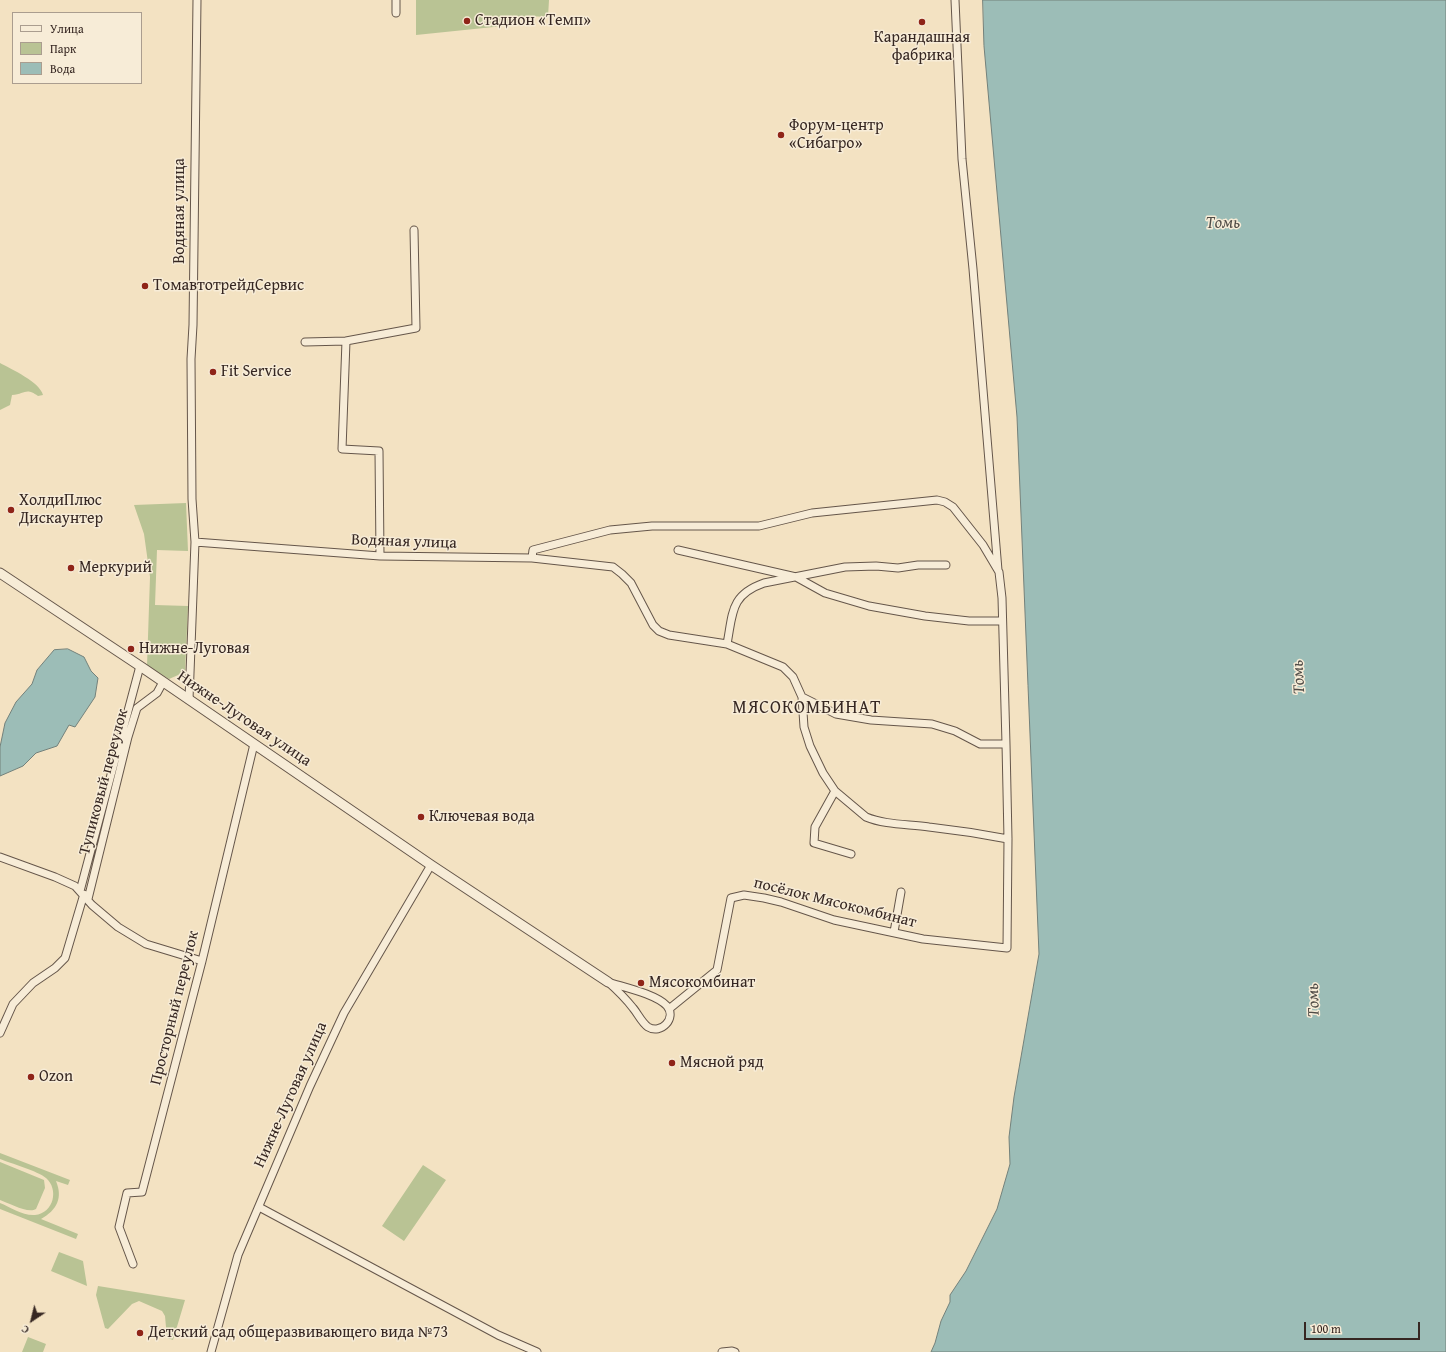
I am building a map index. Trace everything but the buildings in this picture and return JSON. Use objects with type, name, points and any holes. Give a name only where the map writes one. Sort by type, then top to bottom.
[{"type":"street","name":"Водяная улица","points":[[189,699],[195,542],[192,499],[191,359],[193,325],[197,0]]},
{"type":"street","points":[[396,0],[396,13]]},
{"type":"street","points":[[955,0],[962,159],[999,572]]},
{"type":"street","points":[[305,342],[346,341],[416,328],[414,230]]},
{"type":"street","points":[[346,341],[342,449],[379,451],[380,556]]},
{"type":"street","name":"посёлок Мясокомбинат","points":[[532,558],[533,550],[610,530],[652,526],[759,526],[812,513],[937,500],[945,502],[953,507],[983,545],[999,572],[1002,598],[1008,839],[1006,948],[923,939],[834,920],[781,902],[744,895],[731,898],[717,970],[669,1009]]},
{"type":"street","name":"Водяная улица","points":[[195,542],[380,556],[532,558],[613,567],[630,583],[652,625],[659,631],[669,635],[727,644]]},
{"type":"street","points":[[678,550],[796,577],[826,593],[869,606],[925,616],[969,621],[1002,621]]},
{"type":"street","points":[[946,565],[918,565],[898,568],[876,566],[845,567],[764,583],[751,587],[742,594],[735,606],[727,644],[783,667],[793,677],[802,697],[804,727],[810,746],[823,773],[835,791],[866,817],[963,830],[1008,839]]},
{"type":"street","name":"Нижне-Луговая улица","points":[[0,573],[189,699],[431,865],[608,982]]},
{"type":"street","name":"Тупиковый переулок","points":[[84,895],[140,666]]},
{"type":"street","name":"Тупиковый переулок","points":[[84,895],[137,708],[156,693],[163,682]]},
{"type":"street","points":[[802,697],[836,714],[870,720],[932,724],[955,731],[980,744],[1006,744]]},
{"type":"street","name":"Просторный переулок","points":[[133,1264],[119,1227],[127,1193],[142,1192],[202,961],[254,744]]},
{"type":"street","points":[[835,791],[815,827],[814,843],[851,854]]},
{"type":"street","points":[[0,857],[75,886],[92,905],[118,927],[146,944],[202,961]]},
{"type":"street","name":"Нижне-Луговая улица","points":[[211,1352],[238,1255],[310,1086],[344,1013],[431,865]]},
{"type":"street","points":[[894,932],[901,892]]},
{"type":"street","points":[[0,1033],[13,1004],[33,983],[55,968],[65,958],[84,895]]},
{"type":"street","points":[[608,982],[639,991],[662,1003],[669,1009],[670,1015],[666,1025],[657,1030],[646,1026],[629,1004],[608,982]]},
{"type":"street","points":[[259,1207],[498,1335],[537,1352]]},
{"type":"street","points":[[722,1352],[732,1350],[735,1352]]},
{"type":"green space","name":"Стадион «Темп»","points":[[416,0],[549,0],[548,17],[527,16],[513,25],[416,35]]},
{"type":"green space","points":[[0,363],[18,372],[37,385],[43,395],[38,396],[28,391],[12,395],[10,405],[0,410]]},
{"type":"green space","points":[[186,503],[188,551],[157,550],[155,605],[188,606],[185,672],[169,679],[147,666],[150,577],[144,534],[134,505]]},
{"type":"green space","points":[[0,1153],[70,1180],[68,1185],[56,1181],[59,1198],[55,1208],[41,1219],[78,1234],[76,1239],[0,1209],[0,1203],[17,1211],[35,1215],[47,1210],[53,1194],[50,1183],[46,1178],[31,1170],[0,1159]]},
{"type":"green space","points":[[0,1162],[44,1180],[45,1188],[36,1209],[28,1210],[18,1208],[0,1200]]},
{"type":"green space","points":[[423,1165],[446,1180],[404,1241],[382,1226]]},
{"type":"green space","points":[[59,1252],[83,1261],[87,1286],[51,1271]]},
{"type":"green space","points":[[98,1286],[185,1300],[173,1340],[167,1338],[165,1316],[162,1311],[139,1301],[132,1304],[108,1329],[105,1328],[96,1295]]},
{"type":"green space","points":[[28,1337],[46,1344],[43,1352],[22,1352]]},
{"type":"water","name":"Томь","points":[[983,0],[1446,0],[1446,1352],[931,1352],[941,1321],[950,1302],[950,1295],[966,1271],[997,1209],[1010,1164],[1009,1137],[1014,1097],[1039,954],[1017,417],[984,46]]},
{"type":"water","points":[[68,649],[84,657],[91,671],[98,678],[95,697],[75,727],[69,725],[57,746],[36,753],[23,766],[0,776],[0,747],[5,723],[16,702],[32,684],[37,670],[54,650]]},
{"type":"place","name":"Стадион «Темп»","points":[[467,21]]},
{"type":"place","name":"Карандашная фабрика","points":[[922,22]]},
{"type":"place","name":"Форум-центр «Сибагро»","points":[[781,135]]},
{"type":"place","name":"ТомавтотрейдСервис","points":[[145,286]]},
{"type":"place","name":"Fit Service","points":[[213,372]]},
{"type":"place","name":"ХолдиПлюс Дискаунтер","points":[[11,510]]},
{"type":"place","name":"Меркурий","points":[[71,568]]},
{"type":"place","name":"Нижне-Луговая","points":[[131,649]]},
{"type":"place","name":"Ключевая вода","points":[[421,817]]},
{"type":"place","name":"Мясокомбинат","points":[[641,983]]},
{"type":"place","name":"Мясной ряд","points":[[672,1063]]},
{"type":"place","name":"Ozon","points":[[31,1077]]},
{"type":"place","name":"Детский сад общеразвивающего вида №73","points":[[140,1333]]},
{"type":"district","name":"МЯСОКОМБИНАТ","points":[[807,708]]}]
